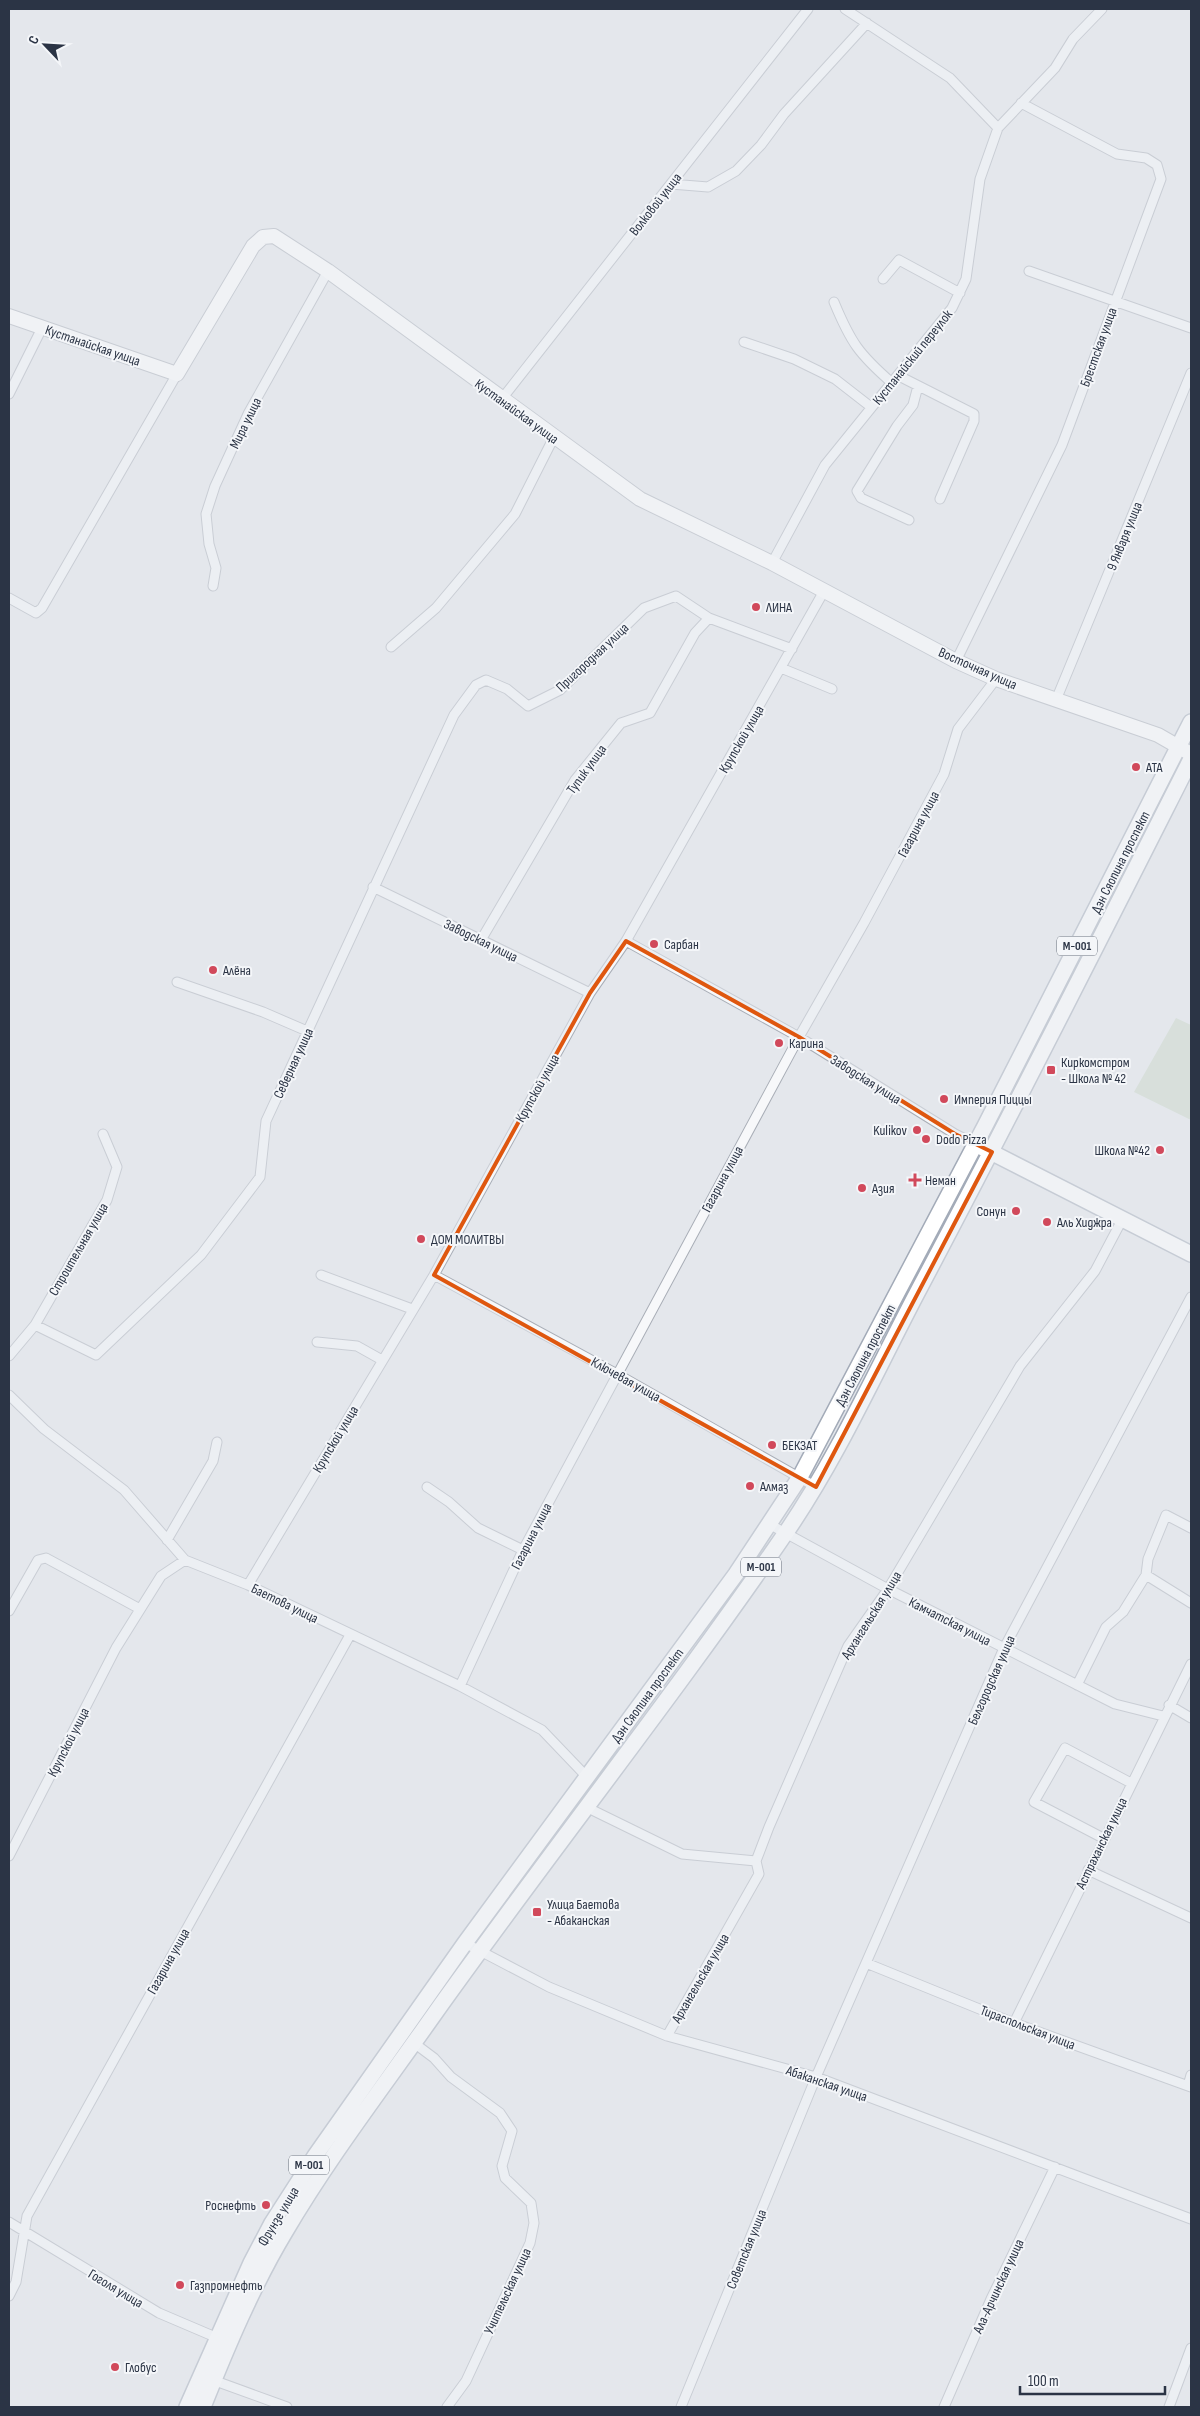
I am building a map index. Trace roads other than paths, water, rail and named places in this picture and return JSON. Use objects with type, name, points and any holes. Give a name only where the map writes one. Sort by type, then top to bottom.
[{"type":"main road","name":"Дэн Сяопина проспект","points":[[465,1943],[736,1574],[800,1477],[1185,751],[1190,729]]},
{"type":"main road","name":"Дэн Сяопина проспект","points":[[480,1951],[588,1808],[785,1534],[816,1487],[992,1152],[1191,759]]},
{"type":"main road","points":[[975,1144],[1191,1254]]},
{"type":"main road","name":"Фрунзе улица","points":[[187,2407],[207,2378],[272,2223],[375,2069],[465,1943]]},
{"type":"main road","name":"Фрунзе улица","points":[[223,2340],[286,2229],[335,2154],[480,1951]]},
{"type":"main road","name":"Фрунзе улица","points":[[203,2407],[207,2378]]},
{"type":"street","name":"Волковой улица","points":[[502,400],[808,9]]},
{"type":"street","points":[[845,9],[950,78],[998,128],[1055,68],[1073,39],[1102,9]]},
{"type":"street","points":[[671,184],[708,187],[736,171],[761,145],[784,114],[867,23]]},
{"type":"street","name":"Брестская улица","points":[[956,661],[1062,444],[1161,179],[1157,165],[1146,158],[1117,154],[1021,103]]},
{"type":"street","name":"Кустанайский переулок","points":[[772,563],[825,465],[952,308],[960,293],[966,279],[980,179],[998,128]]},
{"type":"street","name":"Кустанайская улица","points":[[9,316],[176,374],[253,246],[262,237],[274,236],[328,271],[640,499],[772,563]]},
{"type":"street","points":[[883,279],[899,260],[960,293]]},
{"type":"street","name":"Мира улица","points":[[212,586],[216,568],[209,544],[206,514],[215,486],[248,414],[328,271]]},
{"type":"street","points":[[1029,271],[1191,328]]},
{"type":"street","points":[[834,302],[849,337],[860,353],[896,379],[918,386],[974,414],[974,421],[940,499]]},
{"type":"street","points":[[9,394],[42,328]]},
{"type":"street","points":[[744,342],[794,359],[835,379],[871,408]]},
{"type":"street","name":"9 Января улица","points":[[1056,700],[1191,373]]},
{"type":"street","points":[[9,598],[36,613],[42,608],[176,374]]},
{"type":"street","points":[[908,520],[860,498],[857,491],[897,426],[913,404],[918,386]]},
{"type":"street","points":[[391,647],[436,608],[515,514],[554,437]]},
{"type":"street","name":"Восточная улица","points":[[772,563],[956,661],[996,679],[1158,734],[1185,751]]},
{"type":"street","name":"Крупской улица","points":[[248,1585],[434,1274],[590,993],[626,941],[824,591]]},
{"type":"street","name":"Пригородная улица","points":[[486,680],[507,689],[528,706],[560,690],[644,608],[676,596],[708,618]]},
{"type":"street","points":[[708,618],[792,649]]},
{"type":"street","name":"Тупик улица","points":[[481,940],[575,780],[621,723],[650,713],[695,632],[708,618]]},
{"type":"street","points":[[781,668],[832,689]]},
{"type":"street","name":"Гагарина улица","points":[[460,1686],[523,1550],[799,1037],[864,924],[944,774],[958,729],[996,679]]},
{"type":"street","name":"Северная улица","points":[[35,1325],[96,1355],[201,1255],[260,1177],[266,1121],[454,715],[476,685],[486,680]]},
{"type":"street","name":"Заводская улица","points":[[373,887],[590,993]]},
{"type":"street","name":"Заводская улица","points":[[626,941],[799,1037],[955,1134],[975,1144]]},
{"type":"street","points":[[177,982],[263,1012],[307,1031]]},
{"type":"street","name":"Строительная улица","points":[[9,1356],[35,1325],[107,1200],[117,1167],[103,1134]]},
{"type":"street","name":"Архангельская улица","points":[[667,2036],[759,1874],[756,1861],[848,1646],[888,1589],[1020,1366],[1095,1271],[1123,1218]]},
{"type":"street","points":[[321,1274],[412,1310]]},
{"type":"street","name":"Ключевая улица","points":[[434,1274],[617,1374],[816,1487]]},
{"type":"street","name":"Белгородская улица","points":[[816,2077],[1004,1648],[1191,1297]]},
{"type":"street","points":[[317,1342],[357,1346],[382,1360]]},
{"type":"street","name":"Баетова улица","points":[[9,1395],[44,1429],[124,1490],[185,1560],[248,1585],[460,1686],[542,1730],[587,1778]]},
{"type":"street","points":[[167,1540],[213,1461],[216,1442]]},
{"type":"street","points":[[427,1487],[449,1502],[478,1528],[523,1550]]},
{"type":"street","points":[[1078,1685],[1106,1627],[1123,1612],[1146,1575],[1148,1558],[1166,1515],[1191,1528]]},
{"type":"street","name":"Камчатская улица","points":[[769,1524],[888,1589],[1115,1704],[1163,1716]]},
{"type":"street","points":[[10,1608],[38,1560],[46,1558],[140,1609]]},
{"type":"street","name":"Крупской улица","points":[[9,1856],[116,1648],[161,1576],[185,1560]]},
{"type":"street","points":[[1146,1575],[1191,1603]]},
{"type":"street","name":"Гагарина улица","points":[[9,2296],[16,2282],[27,2216],[350,1635]]},
{"type":"street","name":"Астраханская улица","points":[[1014,2023],[1163,1716],[1191,1664]]},
{"type":"street","points":[[1169,1705],[1191,1718]]},
{"type":"street","points":[[1103,1838],[1034,1802],[1065,1748],[1131,1783]]},
{"type":"street","points":[[588,1808],[682,1854],[756,1861]]},
{"type":"street","points":[[1088,1870],[1191,1918]]},
{"type":"street","name":"Абаканская улица","points":[[465,1943],[549,1987],[667,2036],[816,2077],[1191,2219]]},
{"type":"street","name":"Тираспольская улица","points":[[866,1963],[1014,2023],[1189,2086]]},
{"type":"street","name":"Учительская улица","points":[[414,2043],[434,2058],[450,2077],[500,2113],[512,2131],[502,2166],[505,2178],[531,2203],[534,2223],[530,2243],[466,2381],[447,2407]]},
{"type":"street","points":[[1189,2086],[1191,2075]]},
{"type":"street","name":"Советская улица","points":[[681,2407],[816,2077]]},
{"type":"street","name":"Ала-Арчинская улица","points":[[944,2407],[991,2299],[1055,2166]]},
{"type":"street","name":"Гоголя улица","points":[[9,2222],[24,2234],[159,2313],[223,2340]]},
{"type":"street","points":[[1169,2407],[1191,2348]]},
{"type":"street","points":[[207,2378],[287,2407]]},
{"type":"place","name":"ЛИНА","points":[[756,607]]},
{"type":"place","name":"АТА","points":[[1136,767]]},
{"type":"place","name":"Сарбан","points":[[654,944]]},
{"type":"place","name":"Алёна","points":[[213,970]]},
{"type":"place","name":"Карина","points":[[779,1043]]},
{"type":"place","name":"Киркомстром - Школа № 42","points":[[1051,1070]]},
{"type":"place","name":"Империя Пиццы","points":[[944,1099]]},
{"type":"place","name":"Kulikov","points":[[917,1130]]},
{"type":"place","name":"Dodo Pizza","points":[[926,1139]]},
{"type":"place","name":"Школа №42","points":[[1160,1150]]},
{"type":"place","name":"Неман","points":[[915,1180]]},
{"type":"place","name":"Азия","points":[[862,1188]]},
{"type":"place","name":"Сонун","points":[[1016,1211]]},
{"type":"place","name":"Аль Хиджра","points":[[1047,1222]]},
{"type":"place","name":"ДОМ МОЛИТВЫ","points":[[421,1239]]},
{"type":"place","name":"БЕКЗАТ","points":[[772,1445]]},
{"type":"place","name":"Алмаз","points":[[750,1486]]},
{"type":"place","name":"Улица Баетова - Абаканская","points":[[537,1912]]},
{"type":"place","name":"Роснефть","points":[[266,2205]]},
{"type":"place","name":"Газпромнефть","points":[[180,2285]]},
{"type":"place","name":"Глобус","points":[[115,2367]]}]
